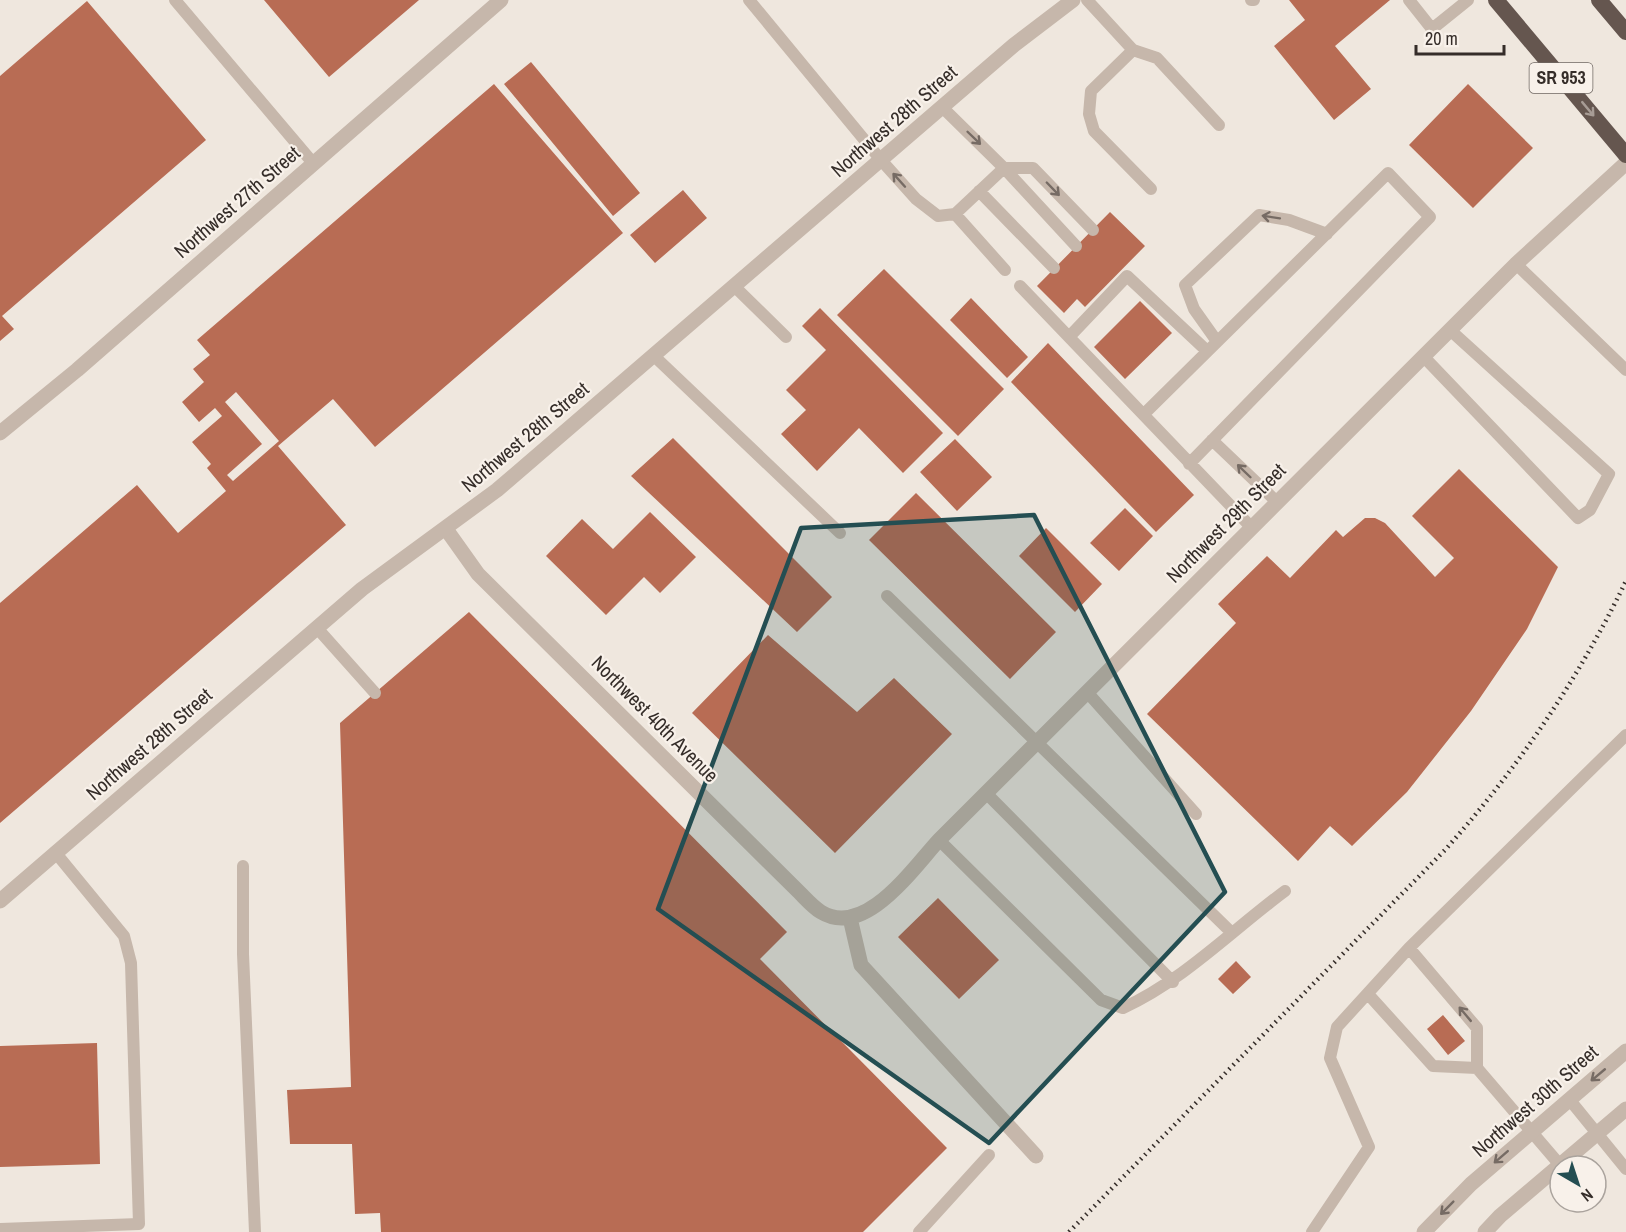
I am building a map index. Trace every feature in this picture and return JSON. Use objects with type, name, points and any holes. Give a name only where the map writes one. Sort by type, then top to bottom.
[{"type":"highway","name":"SR 953","points":[[1496,0],[1626,155]]},
{"type":"highway","points":[[1599,0],[1626,32]]},
{"type":"street","name":"Northwest 27th Street","points":[[0,433],[77,370],[501,0]]},
{"type":"street","name":"Northwest 28th Street","points":[[0,901],[362,589],[497,489],[1014,45],[1073,0]]},
{"type":"street","name":"Northwest 29th Street","points":[[855,917],[889,894],[939,840],[1423,356],[1516,264],[1626,163]]},
{"type":"street","name":"Northwest 40th Avenue","points":[[446,529],[478,574],[800,893],[821,912],[833,916],[855,917]]},
{"type":"street","points":[[855,917],[861,965],[1036,1156]]},
{"type":"street","name":"Northwest 30th Street","points":[[1424,1232],[1471,1184],[1626,1051]]},
{"type":"street","points":[[1573,1154],[1626,1109]]},
{"type":"street","points":[[1485,1232],[1500,1216],[1548,1175]]},
{"type":"lane","points":[[176,0],[313,163]]},
{"type":"lane","points":[[749,0],[881,160],[916,199],[938,216],[955,214],[1004,168],[1033,168],[1093,230]]},
{"type":"lane","points":[[1088,0],[1133,50],[1157,58],[1219,125]]},
{"type":"lane","points":[[1409,0],[1432,29],[1468,0]]},
{"type":"lane","points":[[1133,50],[1091,91],[1089,114],[1094,131],[1150,189]]},
{"type":"lane","points":[[943,108],[1004,168],[1076,246]]},
{"type":"lane","points":[[1144,414],[1216,340],[1388,173],[1430,217],[1189,464]]},
{"type":"lane","points":[[979,191],[1054,268]]},
{"type":"lane","points":[[955,214],[1005,270]]},
{"type":"lane","points":[[1216,340],[1194,309],[1185,285],[1259,215],[1288,220],[1327,234]]},
{"type":"lane","points":[[1516,264],[1626,370]]},
{"type":"lane","points":[[1069,337],[1093,305],[1127,271],[1206,351]]},
{"type":"lane","points":[[735,286],[786,337]]},
{"type":"lane","points":[[1020,286],[1252,528]]},
{"type":"lane","points":[[1423,356],[1578,518],[1590,510],[1609,474],[1450,330]]},
{"type":"lane","points":[[653,355],[840,533]]},
{"type":"lane","points":[[1212,440],[1277,502]]},
{"type":"lane","points":[[887,596],[1231,932]]},
{"type":"lane","points":[[317,628],[375,693]]},
{"type":"lane","points":[[1087,692],[1196,813]]},
{"type":"lane","points":[[1311,1232],[1369,1147],[1330,1058],[1337,1027],[1409,948],[1626,735]]},
{"type":"lane","points":[[986,794],[1173,982]]},
{"type":"lane","points":[[939,840],[1101,1000],[1123,1008],[1154,994],[1173,982],[1231,932],[1285,891]]},
{"type":"lane","points":[[0,1229],[139,1224],[131,963],[124,936],[55,852]]},
{"type":"lane","points":[[243,866],[243,954],[255,1232]]},
{"type":"lane","points":[[1409,948],[1477,1028],[1477,1068],[1551,1154]]},
{"type":"lane","points":[[1368,994],[1433,1066],[1477,1068]]},
{"type":"lane","points":[[1569,1099],[1599,1132],[1626,1169]]},
{"type":"lane","points":[[920,1232],[989,1155]]},
{"type":"highlighted area","points":[[1034,515],[1225,892],[989,1143],[658,909],[801,528]]},
{"type":"building","points":[[264,0],[419,0],[329,77]]},
{"type":"building","points":[[1289,0],[1390,0],[1335,46],[1371,89],[1334,120],[1274,46],[1305,20]]},
{"type":"building","points":[[87,1],[206,140],[2,316],[14,329],[0,341],[0,76]]},
{"type":"building","points":[[531,62],[640,193],[613,216],[504,84]]},
{"type":"building","points":[[494,84],[623,233],[375,447],[333,399],[278,446],[346,525],[0,823],[0,603],[137,485],[178,533],[226,491],[207,468],[211,464],[192,442],[222,416],[215,408],[199,422],[182,402],[204,382],[193,369],[210,355],[197,340]],"holes":[[[236,392],[279,441],[233,481],[227,475],[262,444],[225,402]]]},
{"type":"building","points":[[1468,84],[1533,148],[1473,208],[1409,145]]},
{"type":"building","points":[[683,190],[707,218],[655,263],[630,235]]},
{"type":"building","points":[[1110,212],[1145,246],[1085,307],[1077,299],[1064,313],[1037,286]]},
{"type":"building","points":[[884,269],[1004,389],[958,436],[837,315]]},
{"type":"building","points":[[971,298],[1028,357],[1007,378],[950,320]]},
{"type":"building","points":[[1140,301],[1172,333],[1125,379],[1094,347]]},
{"type":"building","points":[[820,308],[943,433],[903,473],[859,428],[817,471],[781,434],[806,410],[786,390],[826,350],[802,326]]},
{"type":"building","points":[[1048,343],[1194,495],[1156,532],[1011,382]]},
{"type":"building","points":[[673,438],[832,597],[797,632],[631,476]]},
{"type":"building","points":[[955,439],[992,477],[957,511],[920,472]]},
{"type":"building","points":[[1459,469],[1558,567],[1527,629],[1471,711],[1407,792],[1352,846],[1330,826],[1298,861],[1147,714],[1236,623],[1218,604],[1267,556],[1290,578],[1336,530],[1343,537],[1365,518],[1375,518],[1385,523],[1435,577],[1454,558],[1412,516]]},
{"type":"building","points":[[916,493],[1056,632],[1010,679],[869,540]]},
{"type":"building","points":[[1125,508],[1153,536],[1119,571],[1090,543]]},
{"type":"building","points":[[650,512],[696,557],[660,593],[644,577],[606,615],[546,556],[582,519],[613,549]]},
{"type":"building","points":[[1046,528],[1102,584],[1075,612],[1019,556]]},
{"type":"building","points":[[469,612],[787,932],[760,959],[947,1148],[863,1232],[381,1232],[380,1213],[355,1214],[352,1144],[290,1144],[287,1090],[351,1087],[340,723]]},
{"type":"building","points":[[768,635],[857,712],[894,678],[952,734],[835,853],[692,713]]},
{"type":"building","points":[[938,898],[999,960],[959,999],[898,937]]},
{"type":"building","points":[[1236,961],[1251,977],[1233,994],[1218,979]]},
{"type":"building","points":[[1443,1015],[1465,1041],[1448,1055],[1427,1029]]},
{"type":"building","points":[[97,1043],[100,1164],[0,1167],[0,1046]]},
{"type":"railway","points":[[1069,1232],[1445,850],[1472,819],[1545,722],[1588,653],[1626,581]]}]
